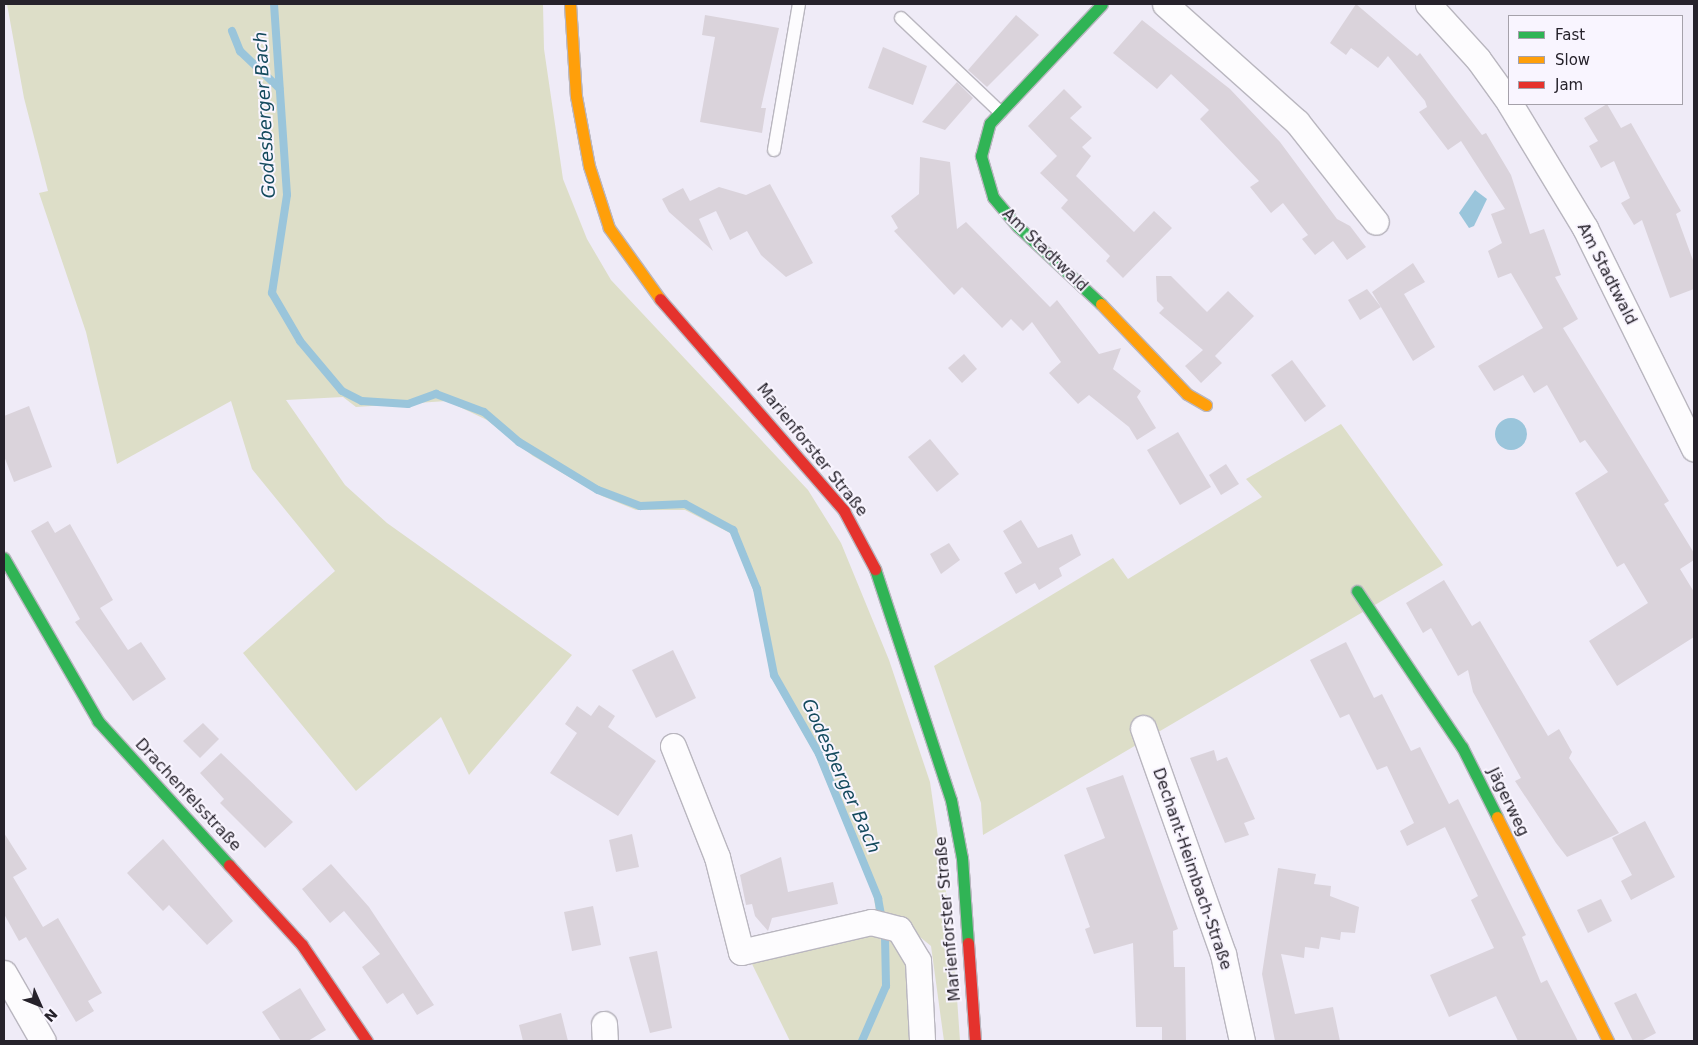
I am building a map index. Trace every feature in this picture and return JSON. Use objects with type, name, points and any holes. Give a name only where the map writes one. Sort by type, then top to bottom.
[{"type":"street","name":"Marienforster Straße","points":[[570,4],[586,149],[610,228],[645,282],[844,511],[884,586],[931,726],[951,800],[962,858],[974,1041]]},
{"type":"street","name":"Am Stadtwald","points":[[1102,4],[990,123],[981,156],[993,197],[1018,227],[1119,320],[1187,394],[1206,405]]},
{"type":"street","points":[[1165,4],[1297,122],[1376,222]]},
{"type":"street","name":"Am Stadtwald","points":[[1428,4],[1478,59],[1508,100]]},
{"type":"street","name":"Am Stadtwald","points":[[1511,105],[1585,228],[1689,424],[1694,450]]},
{"type":"street","name":"Drachenfelsstraße","points":[[4,558],[98,721],[302,945],[367,1041]]},
{"type":"street","name":"Jägerweg","points":[[1357,591],[1462,747],[1608,1041]]},
{"type":"street","name":"Dechant-Heimbach-Straße","points":[[1143,728],[1223,954],[1242,1041]]},
{"type":"street","points":[[673,746],[717,857],[741,952],[871,922],[898,929],[918,961],[922,1041]]},
{"type":"street","points":[[4,973],[43,1041]]},
{"type":"lane","points":[[774,150],[799,4]]},
{"type":"lane","points":[[901,18],[1000,112]]},
{"type":"green space","points":[[7,4],[543,4],[544,49],[563,179],[587,239],[611,280],[808,490],[841,543],[889,660],[930,782],[953,940],[960,1041],[944,1041],[931,946],[899,920],[877,917],[873,893],[815,754],[771,677],[754,592],[732,534],[685,510],[636,510],[602,496],[533,456],[487,420],[447,401],[356,407],[343,397],[286,400],[345,485],[387,523],[572,655],[469,775],[441,717],[356,791],[243,653],[335,571],[252,469],[231,401],[117,464],[86,332],[39,193],[48,191],[24,98]]},
{"type":"green space","points":[[1341,424],[1443,565],[983,835],[981,803],[934,666],[1113,558],[1128,579],[1262,497],[1246,479]]},
{"type":"green space","points":[[871,932],[893,934],[909,960],[909,1041],[790,1041],[751,962]]},
{"type":"water","points":[[1475,190],[1487,199],[1474,226],[1469,228],[1459,213]]},
{"type":"water","points":[[1511,418],[1517,419],[1522,423],[1526,428],[1526,440],[1522,445],[1517,449],[1511,450],[1505,449],[1500,445],[1496,440],[1495,434],[1496,428],[1500,423],[1505,419]]},
{"type":"building","points":[[1356,4],[1417,56],[1420,53],[1482,135],[1486,133],[1511,175],[1530,234],[1544,229],[1561,275],[1555,277],[1578,319],[1563,328],[1669,501],[1664,504],[1694,553],[1694,560],[1680,569],[1694,592],[1694,637],[1617,686],[1589,641],[1648,603],[1624,563],[1617,567],[1575,493],[1608,472],[1585,440],[1580,443],[1547,385],[1534,393],[1523,375],[1494,391],[1478,366],[1543,328],[1511,273],[1498,278],[1488,251],[1502,243],[1491,214],[1505,209],[1461,141],[1448,150],[1419,112],[1427,107],[1425,101],[1388,56],[1378,68],[1351,48],[1346,55],[1330,43]]},
{"type":"building","points":[[705,15],[779,28],[761,108],[766,108],[762,133],[700,122],[715,37],[702,35]]},
{"type":"building","points":[[1016,15],[1039,35],[987,87],[968,70]]},
{"type":"building","points":[[1142,20],[1230,89],[1280,142],[1337,219],[1350,226],[1366,247],[1347,260],[1333,241],[1315,255],[1302,239],[1308,235],[1283,203],[1271,213],[1250,187],[1259,181],[1200,119],[1209,110],[1171,74],[1157,89],[1113,53]]},
{"type":"building","points":[[883,47],[927,66],[913,105],[868,88]]},
{"type":"building","points":[[957,82],[973,98],[945,130],[922,122]]},
{"type":"building","points":[[1064,89],[1082,107],[1070,118],[1092,138],[1082,147],[1091,156],[1076,176],[1134,232],[1154,211],[1172,228],[1123,278],[1106,261],[1110,256],[1061,208],[1068,200],[1040,173],[1057,156],[1028,126]]},
{"type":"building","points":[[1608,105],[1621,128],[1631,123],[1681,211],[1676,214],[1694,263],[1694,289],[1670,298],[1642,220],[1634,225],[1621,203],[1630,198],[1614,161],[1601,168],[1589,146],[1598,141],[1584,118]]},
{"type":"building","points":[[920,157],[950,162],[957,229],[966,222],[1050,307],[1057,300],[1099,354],[1121,348],[1113,369],[1141,391],[1137,397],[1156,428],[1137,440],[1129,427],[1089,395],[1078,404],[1049,373],[1061,362],[1032,322],[1023,331],[1011,319],[1002,328],[962,287],[954,295],[894,231],[898,228],[891,216],[919,194]]},
{"type":"building","points":[[770,184],[813,263],[786,277],[761,255],[747,231],[730,240],[716,211],[699,219],[713,251],[669,212],[662,199],[683,188],[690,201],[719,187],[746,195]]},
{"type":"building","points":[[1413,263],[1425,282],[1404,294],[1435,347],[1413,361],[1372,292]]},
{"type":"building","points":[[1156,276],[1171,276],[1207,312],[1228,291],[1254,316],[1215,356],[1222,363],[1201,383],[1185,366],[1203,350],[1159,313],[1164,308],[1157,301]]},
{"type":"building","points":[[1367,289],[1381,307],[1360,320],[1348,300]]},
{"type":"building","points":[[964,354],[977,369],[962,383],[948,368]]},
{"type":"building","points":[[1292,360],[1326,406],[1305,422],[1271,375]]},
{"type":"building","points":[[29,406],[52,467],[14,482],[4,456],[4,416]]},
{"type":"building","points":[[1178,432],[1211,487],[1180,505],[1147,450]]},
{"type":"building","points":[[930,439],[959,474],[937,492],[908,457]]},
{"type":"building","points":[[1226,464],[1239,484],[1221,495],[1209,475]]},
{"type":"building","points":[[1021,520],[1038,548],[1072,534],[1081,555],[1059,568],[1062,576],[1039,590],[1035,583],[1016,594],[1004,573],[1022,563],[1003,531]]},
{"type":"building","points":[[48,521],[55,533],[70,524],[113,600],[100,608],[128,650],[141,642],[166,679],[133,701],[75,622],[80,619],[31,531]]},
{"type":"building","points":[[949,543],[960,560],[941,574],[930,554]]},
{"type":"building","points":[[1444,580],[1472,626],[1480,621],[1548,736],[1559,729],[1572,752],[1569,758],[1619,833],[1567,857],[1556,843],[1515,781],[1521,778],[1473,692],[1468,670],[1458,676],[1431,628],[1423,633],[1406,603]]},
{"type":"building","points":[[1346,642],[1374,698],[1382,694],[1411,751],[1420,747],[1449,804],[1458,799],[1526,935],[1522,937],[1541,983],[1547,980],[1578,1041],[1518,1041],[1496,996],[1449,1017],[1430,975],[1494,948],[1471,900],[1478,896],[1445,827],[1407,846],[1400,831],[1414,823],[1387,766],[1377,770],[1349,714],[1340,718],[1310,660]]},
{"type":"building","points":[[673,650],[696,698],[656,718],[632,670]]},
{"type":"building","points":[[599,705],[615,716],[608,727],[656,761],[618,816],[550,773],[577,733],[565,724],[577,706],[591,716]]},
{"type":"building","points":[[203,723],[219,739],[200,758],[183,741]]},
{"type":"building","points":[[1214,750],[1217,761],[1227,757],[1255,819],[1244,823],[1249,835],[1225,843],[1190,758]]},
{"type":"building","points":[[221,753],[293,822],[265,848],[220,803],[224,799],[200,773]]},
{"type":"building","points":[[1123,775],[1178,929],[1173,931],[1174,967],[1185,967],[1186,1041],[1162,1041],[1162,1027],[1136,1027],[1133,943],[1094,954],[1085,929],[1090,927],[1064,855],[1105,838],[1086,788]]},
{"type":"building","points":[[1645,821],[1675,877],[1631,900],[1621,881],[1632,875],[1612,838]]},
{"type":"building","points":[[4,833],[27,869],[13,877],[43,927],[58,918],[102,993],[88,1001],[94,1011],[76,1022],[26,937],[19,941],[4,914]]},
{"type":"building","points":[[632,834],[639,867],[616,872],[609,840]]},
{"type":"building","points":[[163,839],[233,921],[207,945],[169,905],[163,911],[127,873]]},
{"type":"building","points":[[781,857],[788,892],[833,882],[838,904],[772,918],[768,931],[755,916],[752,904],[746,905],[740,875]]},
{"type":"building","points":[[331,864],[369,907],[434,1005],[417,1015],[403,993],[387,1004],[362,967],[380,954],[344,911],[330,923],[302,889]]},
{"type":"building","points":[[1278,868],[1316,874],[1314,884],[1331,886],[1330,896],[1359,907],[1355,933],[1341,932],[1340,940],[1321,937],[1319,949],[1305,947],[1304,958],[1281,954],[1295,1014],[1333,1007],[1340,1041],[1275,1041],[1262,974]]},
{"type":"building","points":[[1601,899],[1612,921],[1588,933],[1577,910]]},
{"type":"building","points":[[593,906],[601,945],[572,951],[564,912]]},
{"type":"building","points":[[657,951],[672,1028],[650,1033],[629,957]]},
{"type":"building","points":[[300,988],[326,1030],[308,1041],[281,1041],[262,1012]]},
{"type":"building","points":[[1636,993],[1656,1033],[1641,1041],[1633,1041],[1614,1003]]},
{"type":"building","points":[[561,1013],[568,1041],[523,1041],[519,1025]]},
{"type":"waterway","name":"Godesberger Bach","points":[[274,4],[287,195],[272,293],[300,341],[342,391],[362,401],[408,404],[436,394],[484,412],[519,442],[598,490],[640,506],[685,504],[733,530],[757,589],[774,675],[819,754],[878,898],[885,937],[886,986],[862,1041]]},
{"type":"waterway","points":[[232,31],[240,51],[279,88]]},
{"type":"traffic: fast","points":[[1101,304],[1018,227],[993,197],[981,156],[990,123],[1102,4]]},
{"type":"traffic: fast","points":[[4,558],[98,721],[229,865]]},
{"type":"traffic: fast","points":[[875,569],[951,800],[962,858],[968,943]]},
{"type":"traffic: fast","points":[[1357,591],[1462,747],[1497,817]]},
{"type":"traffic: slow","points":[[570,4],[576,96],[589,166],[609,228],[660,299]]},
{"type":"traffic: slow","points":[[1101,304],[1187,394],[1206,405]]},
{"type":"traffic: slow","points":[[1497,817],[1608,1041]]},
{"type":"traffic: jam","points":[[660,299],[844,511],[875,569]]},
{"type":"traffic: jam","points":[[229,865],[302,945],[367,1041]]},
{"type":"traffic: jam","points":[[968,943],[975,1041]]}]
